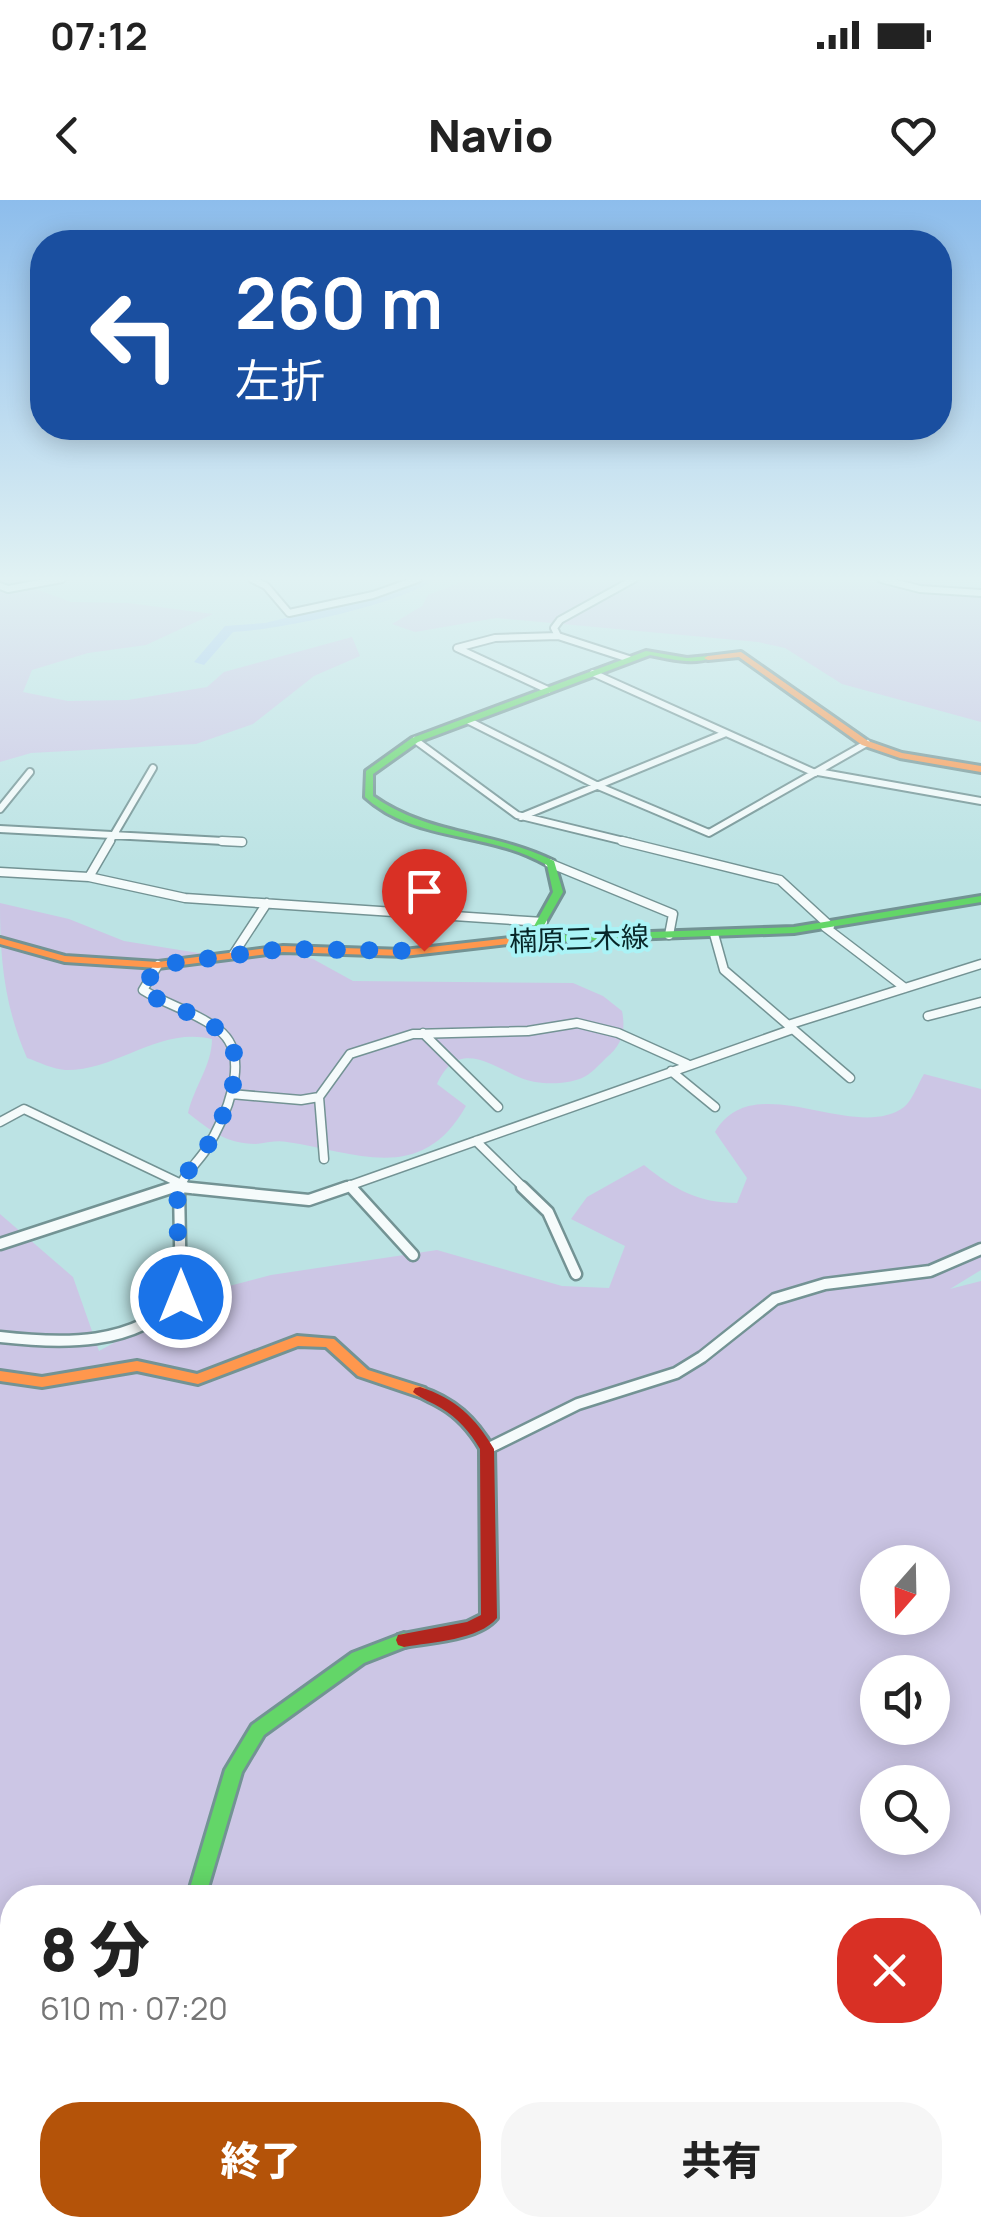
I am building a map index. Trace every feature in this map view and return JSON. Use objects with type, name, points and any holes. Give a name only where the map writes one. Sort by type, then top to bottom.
[{"type":"street","points":[[513,674],[548,690]]},
{"type":"street","points":[[670,936],[673,914],[549,863],[530,850],[422,825],[375,806],[364,788],[368,773],[415,740],[593,674],[816,773],[981,801]]},
{"type":"street","points":[[769,674],[866,743],[900,755],[981,769]]},
{"type":"street","points":[[468,721],[598,786],[709,833],[866,743]]},
{"type":"street","points":[[521,816],[726,734]]},
{"type":"street","points":[[415,740],[521,816],[780,880],[828,926],[905,988]]},
{"type":"street","points":[[88,878],[154,768]]},
{"type":"street","points":[[0,809],[30,772]]},
{"type":"street","points":[[0,830],[242,842]]},
{"type":"street","points":[[532,940],[559,888],[549,863]]},
{"type":"street","points":[[0,872],[88,878],[171,896],[543,922]]},
{"type":"street","name":"楠原三木線","points":[[0,940],[65,959],[158,965],[304,948],[404,953],[532,940],[828,926],[981,899]]},
{"type":"street","points":[[232,956],[267,902]]},
{"type":"street","points":[[714,934],[724,970],[850,1078]]},
{"type":"street","points":[[0,1122],[24,1109],[179,1186],[310,1200],[791,1027],[981,964]]},
{"type":"street","points":[[0,1336],[68,1343],[152,1321],[172,1309],[181,1297],[179,1186],[221,1121],[230,1094],[233,1049],[227,1037],[142,990],[158,965]]},
{"type":"street","points":[[928,1016],[981,1002]]},
{"type":"street","points":[[230,1094],[301,1100],[319,1097],[356,1050],[393,1037],[423,1033],[528,1031],[577,1024],[618,1034],[687,1065]]},
{"type":"street","points":[[423,1033],[498,1107]]},
{"type":"street","points":[[671,1071],[715,1107]]},
{"type":"street","points":[[319,1097],[324,1159]]},
{"type":"street","points":[[476,1141],[548,1212],[576,1274]]},
{"type":"street","points":[[350,1185],[414,1256]]},
{"type":"street","points":[[0,1244],[179,1186]]},
{"type":"street","points":[[487,1449],[517,1438],[562,1411],[667,1378],[693,1364],[751,1314],[776,1299],[804,1288],[905,1278],[947,1266],[981,1248]]},
{"type":"street","points":[[0,1376],[42,1382],[137,1366],[198,1379],[297,1341],[329,1342],[363,1373],[457,1408],[475,1427],[487,1449],[489,1618],[470,1628],[392,1642],[358,1658],[258,1730],[234,1770],[200,1885]]},
{"type":"shaded area","points":[[0,674],[30,674],[23,692],[68,701],[128,700],[207,687],[222,674],[319,674],[253,724],[196,744],[31,753],[0,762]]},
{"type":"shaded area","points":[[826,674],[981,674],[981,722],[842,684]]},
{"type":"shaded area","points":[[0,903],[69,919],[124,941],[217,956],[293,955],[313,959],[353,981],[573,983],[603,996],[622,1011],[623,1031],[616,1048],[595,1069],[568,1082],[528,1080],[475,1059],[455,1062],[437,1084],[466,1106],[448,1131],[429,1147],[408,1155],[386,1158],[283,1141],[236,1142],[188,1113],[209,1058],[212,1039],[174,1038],[102,1064],[65,1070],[27,1058],[5,982]]},
{"type":"shaded area","points":[[924,1074],[981,1089],[981,1270],[950,1289],[981,1281],[981,1885],[0,1885],[0,1214],[73,1277],[99,1351],[206,1292],[271,1275],[437,1250],[562,1286],[609,1288],[625,1246],[571,1219],[587,1197],[644,1165],[687,1193],[737,1203],[747,1178],[715,1132],[732,1113],[754,1105],[779,1104],[859,1117],[883,1116],[907,1104]]},
{"type":"traffic: fast","points":[[531,940],[558,892],[551,863],[506,845],[410,822],[369,797],[369,773],[415,740],[592,674]]},
{"type":"traffic: fast","points":[[520,940],[794,930],[981,899]]},
{"type":"traffic: fast","points":[[200,1885],[234,1770],[258,1730],[358,1658],[404,1640]]},
{"type":"traffic: slow","points":[[769,674],[865,743],[900,755],[981,769]]},
{"type":"traffic: slow","points":[[0,941],[65,959],[158,965],[283,949],[404,953],[520,940]]},
{"type":"traffic: slow","points":[[0,1376],[42,1382],[137,1366],[198,1379],[297,1341],[329,1342],[363,1373],[420,1392]]},
{"type":"traffic: jam","points":[[404,1640],[470,1628],[489,1618],[487,1449],[460,1413],[420,1392]]},
{"type":"route","points":[[181,1297],[179,1186],[221,1121],[234,1074],[233,1049],[216,1028],[142,990],[152,972],[158,965],[282,949],[387,954],[424,951]]}]
